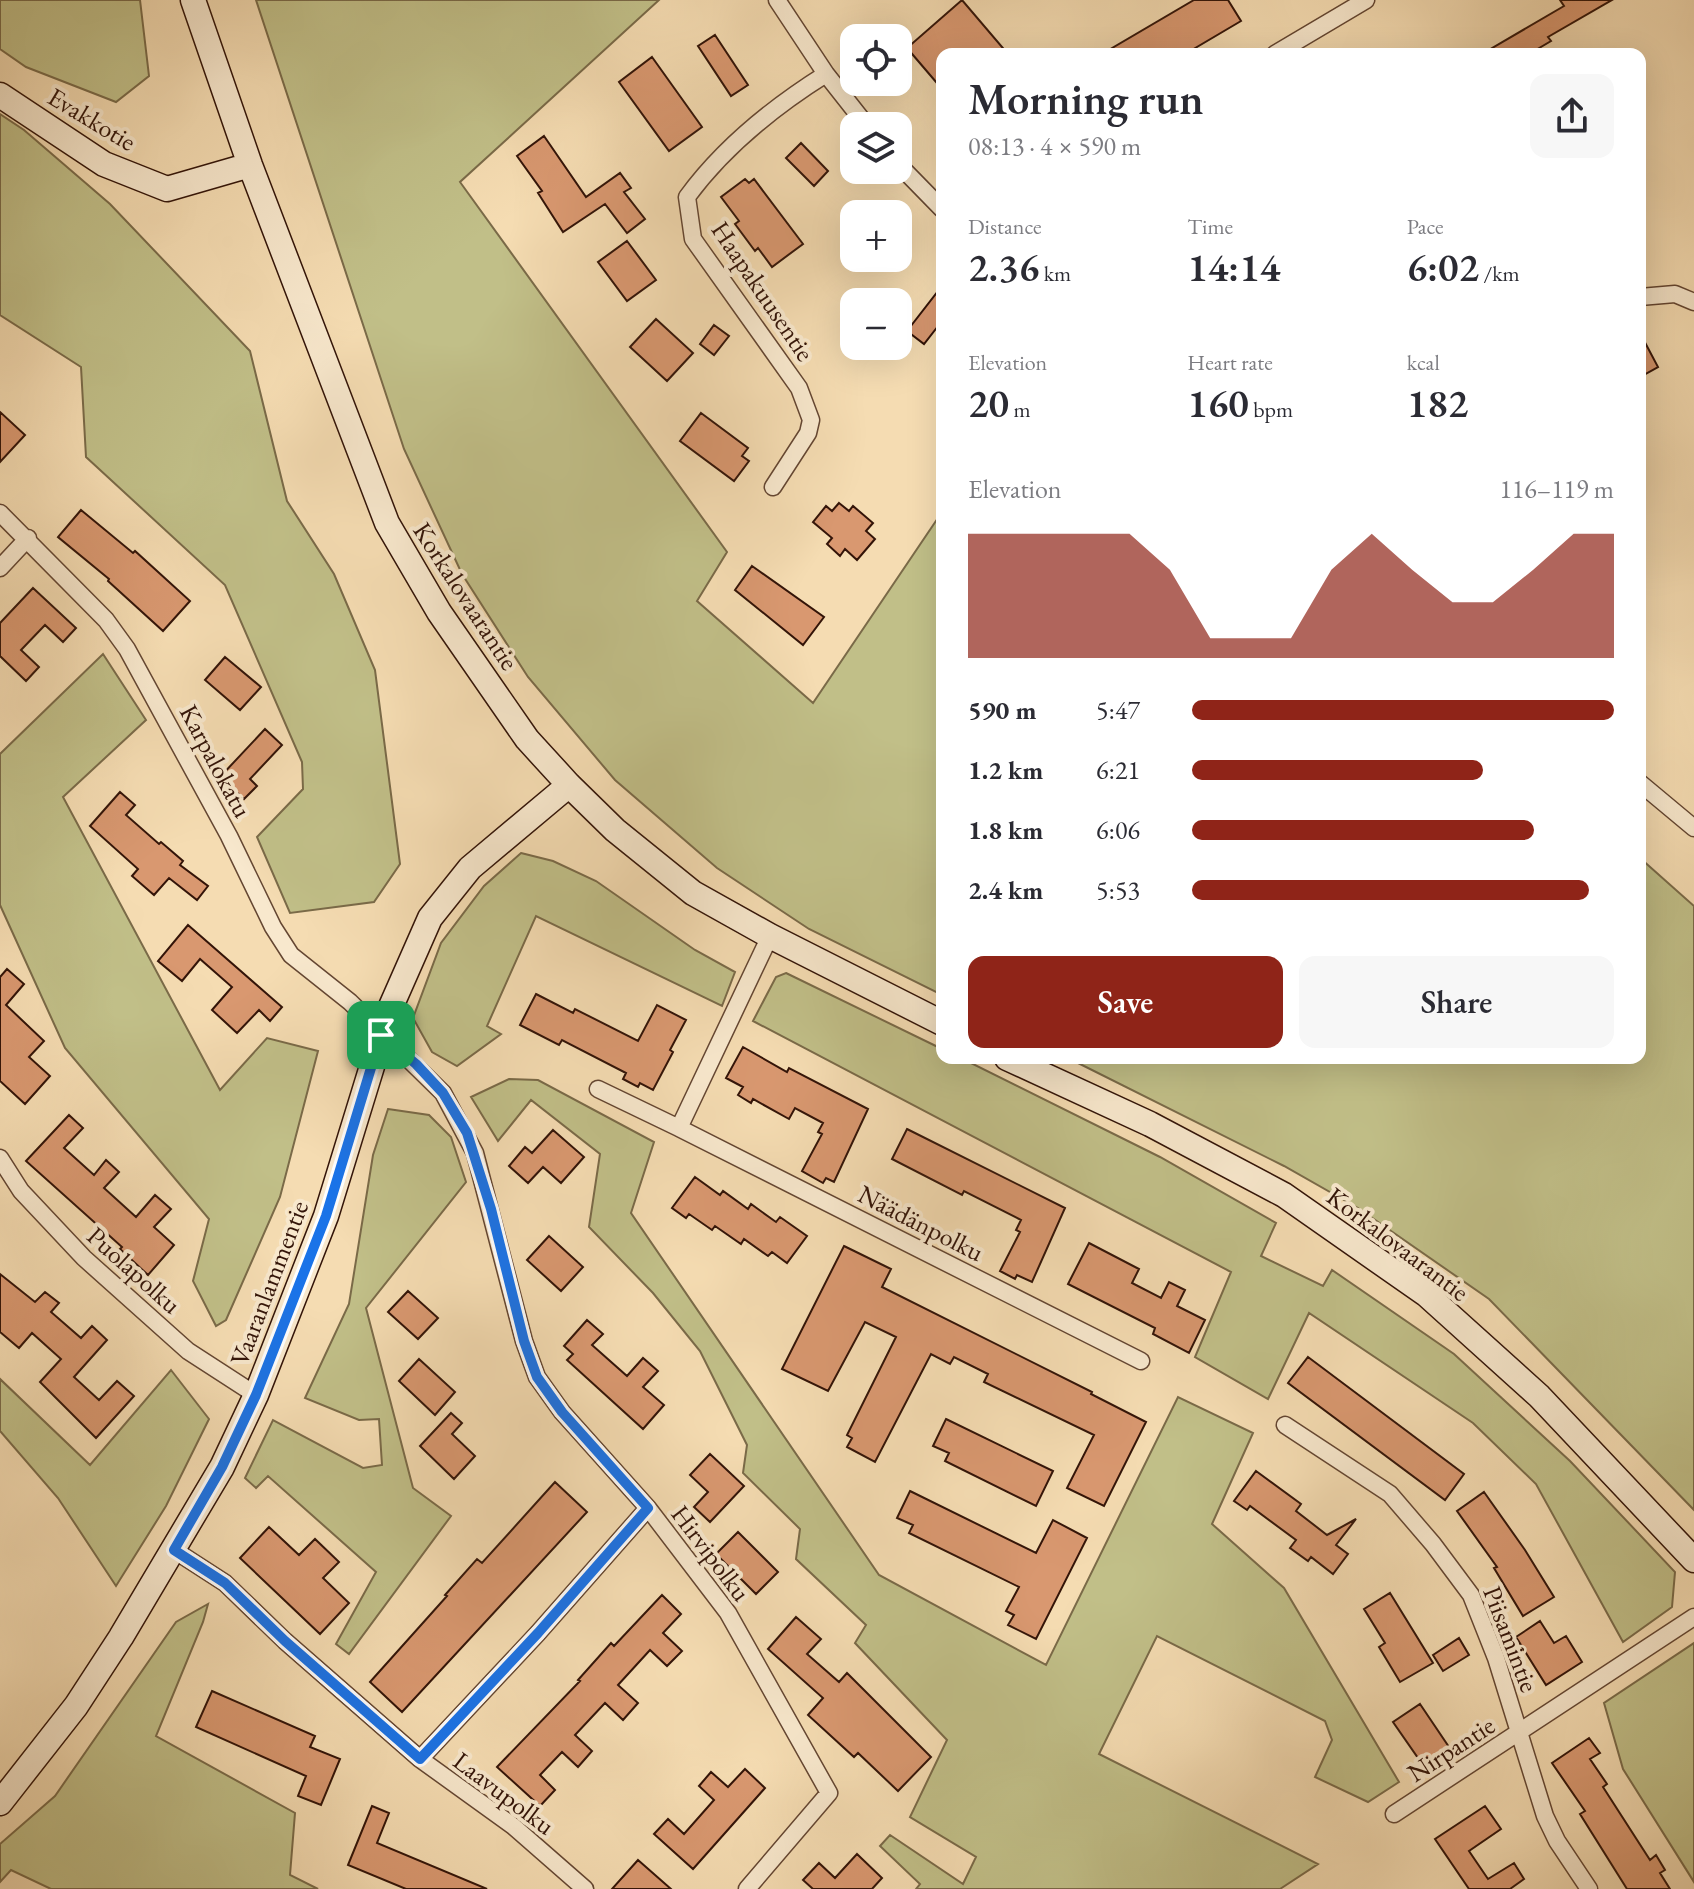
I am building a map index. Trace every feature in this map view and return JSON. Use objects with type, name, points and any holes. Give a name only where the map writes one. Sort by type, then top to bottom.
[{"type":"street","name":"Korkalovaarantie","points":[[193,0],[250,165],[387,523],[448,625],[527,739],[615,830],[693,893],[770,936],[936,1020]]},
{"type":"street","points":[[777,0],[826,74],[856,112]]},
{"type":"street","points":[[1285,48],[1366,0]]},
{"type":"street","name":"Haapakuusentie","points":[[773,487],[808,433],[811,420],[799,388],[693,239],[687,197],[708,169],[794,94],[826,74]]},
{"type":"street","name":"Evakkotie","points":[[0,95],[104,164],[167,189],[250,165]]},
{"type":"street","points":[[912,178],[936,203]]},
{"type":"street","points":[[1646,296],[1675,294],[1694,302]]},
{"type":"street","name":"Karpalokatu","points":[[0,513],[106,620],[127,649],[203,786],[273,927],[291,955],[350,1002],[381,1035]]},
{"type":"street","points":[[0,568],[28,538]]},
{"type":"street","name":"Vaaranlammentie","points":[[0,1803],[76,1706],[222,1467],[256,1395],[326,1216],[389,1011],[430,918],[470,868],[569,785]]},
{"type":"street","points":[[1646,788],[1694,828]]},
{"type":"street","points":[[679,1128],[770,936]]},
{"type":"street","name":"Hirvipolku","points":[[381,1035],[416,1064],[443,1093],[467,1133],[491,1209],[524,1341],[537,1377],[562,1412],[648,1508],[728,1613],[829,1793],[747,1889]]},
{"type":"street","name":"Korkalovaarantie","points":[[1020,1064],[1150,1124],[1284,1195],[1427,1295],[1539,1396],[1694,1560]]},
{"type":"street","name":"Näädänpolku","points":[[598,1089],[1141,1361]]},
{"type":"street","name":"Puolapolku","points":[[0,1158],[21,1191],[84,1258],[188,1351],[256,1395]]},
{"type":"street","name":"Piisamintie","points":[[1285,1425],[1390,1494],[1471,1595],[1496,1658],[1545,1816],[1557,1841],[1589,1889]]},
{"type":"street","points":[[420,1759],[538,1633],[648,1508]]},
{"type":"street","name":"Laavupolku","points":[[174,1550],[225,1583],[285,1641],[420,1759],[513,1826],[585,1889]]},
{"type":"street","name":"Nirpantie","points":[[1394,1814],[1694,1617]]},
{"type":"shaded area","points":[[0,0],[140,0],[149,76],[116,102],[26,67],[0,49]]},
{"type":"shaded area","points":[[256,0],[659,0],[460,182],[727,552],[697,601],[813,703],[936,521],[936,992],[809,929],[717,868],[615,780],[528,677],[462,574],[404,449]]},
{"type":"shaded area","points":[[0,114],[24,130],[110,204],[250,351],[287,501],[334,574],[375,670],[400,864],[374,902],[290,913],[257,837],[303,789],[302,762],[225,585],[86,457],[81,367],[0,315]]},
{"type":"shaded area","points":[[103,654],[146,720],[63,797],[220,1090],[267,1038],[318,1051],[280,1197],[226,1320],[216,1326],[193,1281],[209,1219],[65,1048],[0,905],[0,754]]},
{"type":"shaded area","points":[[521,853],[553,861],[596,881],[695,950],[735,972],[722,1006],[536,916],[487,1026],[501,1034],[457,1066],[432,1052],[413,1018],[441,943],[484,886]]},
{"type":"shaded area","points":[[1646,863],[1694,906],[1694,1510],[1489,1299],[1358,1208],[1284,1166],[1080,1064],[1646,1064]]},
{"type":"shaded area","points":[[786,973],[936,1046],[936,1064],[973,1064],[1160,1157],[1276,1223],[1261,1256],[1323,1286],[1332,1270],[1454,1354],[1570,1461],[1675,1572],[1672,1607],[1623,1642],[1536,1484],[1473,1423],[1309,1313],[1268,1399],[1195,1357],[1231,1272],[753,1021],[776,977]]},
{"type":"shaded area","points":[[509,1079],[538,1080],[654,1142],[631,1213],[879,1575],[1046,1665],[1178,1397],[1253,1433],[1212,1524],[1284,1588],[1399,1782],[1368,1802],[1315,1777],[1332,1740],[1325,1721],[1157,1636],[1099,1754],[1318,1864],[1280,1889],[916,1889],[920,1884],[880,1846],[890,1835],[963,1884],[976,1857],[910,1817],[947,1740],[855,1643],[866,1625],[796,1559],[800,1529],[743,1473],[747,1445],[700,1351],[653,1293],[589,1227],[600,1154],[531,1100],[498,1141],[471,1097]]},
{"type":"shaded area","points":[[388,1109],[429,1115],[451,1137],[466,1182],[366,1308],[413,1488],[451,1516],[349,1654],[336,1644],[376,1572],[268,1476],[256,1488],[245,1478],[273,1420],[363,1468],[382,1465],[379,1419],[359,1420],[305,1398],[349,1304],[373,1155]]},
{"type":"shaded area","points":[[171,1370],[209,1419],[166,1506],[116,1586],[58,1498],[0,1431],[0,1379],[90,1465]]},
{"type":"shaded area","points":[[208,1604],[156,1736],[295,1813],[290,1875],[318,1889],[51,1889],[11,1870],[0,1882],[0,1844],[55,1796],[176,1622]]},
{"type":"shaded area","points":[[1694,1643],[1694,1882],[1623,1769],[1604,1703]]},
{"type":"building","points":[[962,0],[1003,48],[936,48],[936,82],[912,54],[912,44]]},
{"type":"building","points":[[1194,0],[1228,0],[1241,21],[1195,48],[1112,48]]},
{"type":"building","points":[[1560,0],[1612,0],[1548,37],[1551,41],[1539,48],[1492,48],[1564,6]]},
{"type":"building","points":[[715,35],[748,85],[731,96],[698,46]]},
{"type":"building","points":[[652,57],[702,127],[669,151],[619,82]]},
{"type":"building","points":[[544,136],[586,197],[620,173],[631,188],[624,192],[645,219],[627,233],[605,204],[563,232],[538,193],[542,191],[517,156]]},
{"type":"building","points":[[801,143],[828,171],[814,186],[786,158]]},
{"type":"building","points":[[745,179],[749,183],[754,179],[803,244],[772,267],[758,248],[755,251],[735,224],[739,221],[721,197]]},
{"type":"building","points":[[627,241],[656,280],[627,301],[598,262]]},
{"type":"building","points":[[936,294],[936,329],[924,344],[912,335],[912,325]]},
{"type":"building","points":[[656,319],[693,353],[667,381],[630,347]]},
{"type":"building","points":[[714,325],[729,336],[714,355],[700,344]]},
{"type":"building","points":[[1646,344],[1658,367],[1646,374]]},
{"type":"building","points":[[0,412],[25,435],[0,462]]},
{"type":"building","points":[[701,413],[748,448],[742,456],[749,461],[734,481],[680,441]]},
{"type":"building","points":[[839,503],[849,511],[853,506],[873,523],[866,531],[875,539],[857,560],[845,549],[840,556],[827,544],[832,538],[813,522],[826,506],[832,511]]},
{"type":"building","points":[[81,510],[133,553],[135,551],[190,601],[163,631],[109,579],[58,537]]},
{"type":"building","points":[[752,566],[824,617],[803,645],[735,590]]},
{"type":"building","points":[[33,588],[76,628],[63,642],[45,625],[21,650],[39,667],[26,681],[0,656],[0,623]]},
{"type":"building","points":[[225,657],[261,687],[240,710],[205,680]]},
{"type":"building","points":[[265,729],[282,745],[250,779],[257,786],[244,799],[220,777]]},
{"type":"building","points":[[120,792],[135,805],[126,815],[183,861],[180,865],[208,886],[197,900],[169,878],[154,895],[132,876],[138,869],[90,826]]},
{"type":"building","points":[[188,925],[282,1007],[270,1021],[259,1010],[237,1033],[212,1010],[232,987],[200,959],[182,981],[158,961]]},
{"type":"building","points":[[7,969],[24,984],[6,1005],[44,1041],[29,1057],[50,1076],[25,1104],[0,1081],[0,977]]},
{"type":"building","points":[[536,994],[573,1013],[575,1009],[638,1041],[657,1005],[686,1020],[653,1090],[623,1079],[626,1073],[562,1040],[559,1045],[520,1025]]},
{"type":"building","points":[[743,1047],[787,1072],[789,1068],[868,1109],[834,1182],[826,1178],[823,1183],[802,1171],[822,1134],[818,1132],[823,1123],[795,1108],[789,1119],[753,1099],[751,1103],[738,1095],[743,1087],[726,1078]]},
{"type":"building","points":[[69,1115],[83,1128],[64,1148],[94,1175],[106,1160],[119,1172],[104,1188],[136,1217],[155,1195],[171,1209],[154,1227],[174,1245],[148,1275],[120,1249],[122,1247],[26,1161]]},
{"type":"building","points":[[907,1129],[1065,1208],[1032,1282],[1017,1275],[1015,1279],[1000,1271],[1020,1232],[1016,1230],[1021,1220],[964,1191],[962,1195],[892,1159]]},
{"type":"building","points":[[553,1130],[584,1157],[561,1183],[543,1167],[528,1183],[509,1166],[525,1147],[532,1153]]},
{"type":"building","points":[[695,1177],[720,1195],[723,1191],[748,1209],[751,1204],[776,1222],[780,1217],[807,1236],[787,1263],[772,1252],[768,1256],[744,1239],[741,1244],[715,1226],[712,1230],[689,1214],[686,1218],[672,1208]]},
{"type":"building","points":[[549,1236],[583,1267],[561,1291],[527,1260]]},
{"type":"building","points":[[1089,1243],[1139,1269],[1132,1283],[1161,1298],[1169,1282],[1185,1290],[1177,1306],[1205,1320],[1189,1353],[1153,1334],[1155,1328],[1068,1284]]},
{"type":"building","points":[[844,1246],[891,1269],[882,1287],[1146,1422],[1104,1506],[1067,1488],[1094,1435],[984,1382],[988,1374],[954,1357],[950,1364],[931,1354],[875,1462],[847,1447],[852,1438],[847,1435],[896,1337],[865,1322],[828,1391],[782,1369]]},
{"type":"building","points":[[0,1274],[35,1302],[45,1292],[59,1303],[51,1312],[81,1338],[92,1326],[107,1340],[74,1377],[99,1400],[117,1381],[134,1396],[96,1438],[40,1382],[61,1359],[32,1333],[19,1348],[0,1332]]},
{"type":"building","points":[[408,1291],[438,1318],[418,1339],[388,1312]]},
{"type":"building","points":[[587,1320],[603,1334],[592,1345],[627,1376],[643,1358],[658,1371],[643,1387],[664,1405],[643,1429],[567,1360],[573,1354],[564,1346]]},
{"type":"building","points":[[1308,1357],[1464,1474],[1445,1500],[1288,1383]]},
{"type":"building","points":[[419,1359],[455,1392],[435,1415],[399,1381]]},
{"type":"building","points":[[451,1413],[462,1423],[452,1434],[475,1456],[454,1479],[420,1446]]},
{"type":"building","points":[[946,1419],[1053,1471],[1036,1506],[945,1461],[949,1453],[933,1446]]},
{"type":"building","points":[[710,1454],[744,1486],[710,1522],[694,1507],[708,1492],[690,1475]]},
{"type":"building","points":[[1256,1471],[1301,1504],[1296,1511],[1327,1535],[1356,1519],[1336,1545],[1348,1554],[1333,1574],[1311,1557],[1308,1561],[1290,1548],[1296,1540],[1250,1506],[1247,1510],[1234,1501]]},
{"type":"building","points":[[555,1482],[587,1512],[402,1712],[370,1682],[477,1559],[482,1563]]},
{"type":"building","points":[[910,1491],[1036,1553],[1053,1520],[1087,1538],[1036,1639],[1008,1625],[1014,1615],[1006,1611],[1019,1587],[909,1533],[913,1525],[897,1518]]},
{"type":"building","points":[[1484,1492],[1554,1597],[1523,1616],[1494,1568],[1497,1567],[1457,1511]]},
{"type":"building","points":[[269,1527],[299,1555],[315,1539],[339,1562],[323,1578],[349,1603],[320,1634],[240,1558]]},
{"type":"building","points":[[738,1532],[778,1572],[756,1594],[716,1554]]},
{"type":"building","points":[[1390,1593],[1433,1663],[1400,1682],[1379,1647],[1385,1643],[1364,1609]]},
{"type":"building","points":[[662,1595],[681,1614],[663,1633],[682,1651],[667,1666],[650,1650],[618,1685],[638,1703],[623,1720],[605,1703],[575,1735],[592,1751],[578,1767],[562,1752],[540,1775],[555,1790],[540,1806],[497,1767],[580,1681],[611,1643],[614,1646]]},
{"type":"building","points":[[796,1617],[821,1639],[807,1654],[839,1682],[847,1673],[931,1757],[898,1791],[858,1753],[854,1757],[808,1715],[823,1698],[768,1649]]},
{"type":"building","points":[[1540,1621],[1554,1643],[1566,1636],[1582,1662],[1546,1685],[1516,1637]]},
{"type":"building","points":[[1459,1638],[1469,1655],[1443,1671],[1433,1655]]},
{"type":"building","points":[[212,1691],[315,1736],[310,1747],[340,1759],[321,1805],[298,1796],[306,1776],[196,1727]]},
{"type":"building","points":[[1420,1704],[1451,1750],[1425,1768],[1393,1722]]},
{"type":"building","points":[[1589,1738],[1600,1753],[1590,1759],[1607,1784],[1603,1787],[1650,1860],[1656,1855],[1665,1870],[1660,1873],[1670,1889],[1627,1889],[1580,1814],[1585,1811],[1552,1763]]},
{"type":"building","points":[[745,1769],[765,1788],[693,1869],[654,1834],[668,1819],[684,1834],[714,1800],[699,1786],[711,1772],[728,1787]]},
{"type":"building","points":[[372,1806],[389,1813],[377,1843],[487,1889],[406,1889],[348,1865]]},
{"type":"building","points":[[1485,1806],[1501,1829],[1469,1851],[1488,1879],[1514,1863],[1524,1879],[1510,1889],[1469,1889],[1435,1839]]},
{"type":"building","points":[[857,1854],[882,1878],[872,1889],[813,1889],[803,1880],[819,1863],[835,1878]]},
{"type":"building","points":[[638,1860],[671,1889],[612,1889]]},
{"type":"route","points":[[381,1035],[416,1064],[443,1093],[467,1133],[491,1209],[524,1341],[537,1377],[562,1412],[648,1508],[538,1633],[420,1759],[285,1641],[225,1583],[174,1550],[222,1467],[256,1395],[326,1216],[381,1035]]}]
